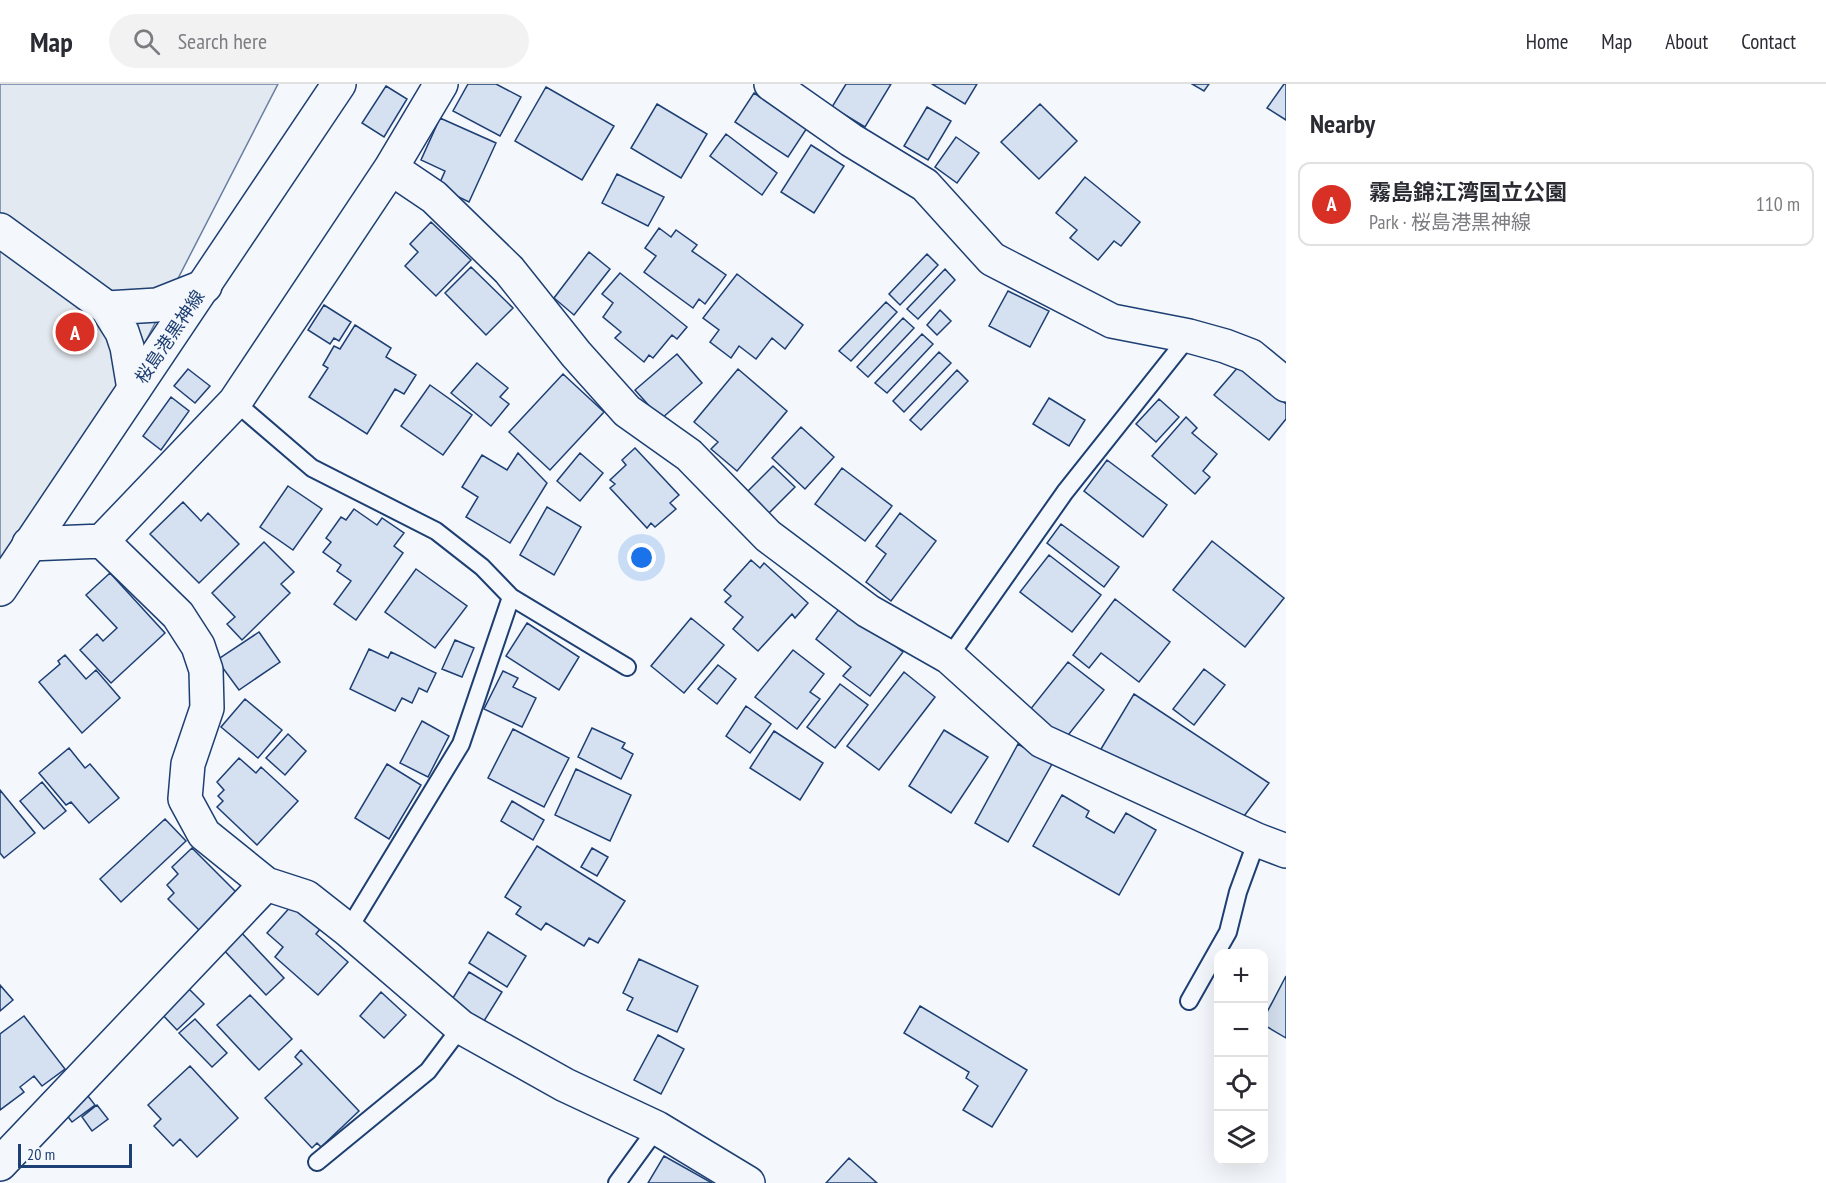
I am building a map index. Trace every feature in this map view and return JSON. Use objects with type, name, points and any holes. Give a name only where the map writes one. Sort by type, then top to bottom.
[{"type":"street","name":"桜島港黒神線","points":[[0,589],[339,84]]},
{"type":"street","points":[[29,544],[102,541],[235,402],[391,168],[441,84]]},
{"type":"street","points":[[771,84],[851,140],[925,185],[992,259],[1112,321],[1189,336],[1225,346],[1281,369]]},
{"type":"street","points":[[391,168],[434,197],[493,254],[627,411],[689,455],[768,537],[868,611],[949,657],[1042,741],[1271,845]]},
{"type":"street","points":[[0,230],[107,308],[122,332],[127,347],[134,389]]},
{"type":"street","points":[[107,308],[157,305],[205,286]]},
{"type":"street","points":[[102,541],[177,615],[198,646],[206,670],[207,708],[188,764],[185,799],[204,834],[266,884],[306,897],[461,1027],[565,1085],[657,1128],[748,1183]]},
{"type":"street","points":[[0,1164],[266,884]]},
{"type":"lane","points":[[949,657],[1065,492],[1189,336]]},
{"type":"lane","points":[[235,402],[312,468],[436,531],[482,567],[511,597],[627,667]]},
{"type":"lane","points":[[348,930],[460,744],[511,597]]},
{"type":"lane","points":[[1189,1001],[1228,932],[1238,892],[1271,845]]},
{"type":"lane","points":[[317,1162],[429,1071],[461,1027]]},
{"type":"lane","points":[[617,1183],[657,1128]]},
{"type":"shaded area","points":[[0,84],[278,84],[23,580],[0,603]]},
{"type":"building","points":[[468,84],[496,84],[521,97],[500,136],[453,111]]},
{"type":"building","points":[[846,84],[891,84],[865,127],[832,107]]},
{"type":"building","points":[[932,84],[977,84],[965,104]]},
{"type":"building","points":[[1192,84],[1209,84],[1204,91]]},
{"type":"building","points":[[1286,84],[1286,120],[1267,108]]},
{"type":"building","points":[[386,86],[407,99],[384,137],[362,123]]},
{"type":"building","points":[[546,87],[614,126],[582,180],[515,141]]},
{"type":"building","points":[[754,93],[807,128],[788,157],[735,122]]},
{"type":"building","points":[[657,104],[707,134],[681,178],[631,148]]},
{"type":"building","points":[[1040,104],[1077,141],[1039,179],[1001,142]]},
{"type":"building","points":[[927,107],[951,121],[928,160],[904,146]]},
{"type":"building","points":[[440,118],[496,143],[469,202],[438,187],[445,171],[421,160]]},
{"type":"building","points":[[726,134],[777,173],[762,195],[710,156]]},
{"type":"building","points":[[956,137],[979,153],[957,183],[935,167]]},
{"type":"building","points":[[811,145],[844,166],[814,213],[781,192]]},
{"type":"building","points":[[617,174],[664,197],[648,226],[602,203]]},
{"type":"building","points":[[1085,177],[1140,222],[1121,246],[1114,241],[1098,260],[1070,238],[1077,230],[1056,213]]},
{"type":"building","points":[[431,222],[471,260],[436,296],[405,266],[418,252],[410,244]]},
{"type":"building","points":[[659,228],[671,237],[676,230],[697,245],[692,251],[726,275],[705,304],[699,299],[693,308],[644,272],[656,256],[645,248]]},
{"type":"building","points":[[589,252],[610,269],[574,315],[554,298]]},
{"type":"building","points":[[927,254],[938,265],[900,305],[889,294]]},
{"type":"building","points":[[471,267],[513,308],[486,335],[445,293]]},
{"type":"building","points":[[945,269],[955,280],[918,319],[907,309]]},
{"type":"building","points":[[620,273],[687,327],[677,339],[672,335],[653,358],[649,355],[644,362],[615,338],[621,332],[603,317],[613,303],[602,294]]},
{"type":"building","points":[[737,274],[803,325],[785,349],[772,338],[756,359],[739,346],[731,358],[710,342],[719,330],[703,318]]},
{"type":"building","points":[[1008,291],[1049,311],[1030,347],[989,326]]},
{"type":"building","points":[[886,302],[897,312],[851,361],[839,351]]},
{"type":"building","points":[[324,305],[351,322],[339,341],[334,338],[330,344],[308,330]]},
{"type":"building","points":[[940,310],[951,321],[937,335],[927,325]]},
{"type":"building","points":[[903,318],[914,328],[868,377],[857,367]]},
{"type":"building","points":[[355,325],[391,348],[386,357],[416,375],[404,394],[395,389],[367,434],[309,397],[328,368],[323,365],[334,346],[340,349]]},
{"type":"building","points":[[922,334],[933,344],[887,393],[875,383]]},
{"type":"building","points":[[939,352],[951,363],[904,412],[893,401]]},
{"type":"building","points":[[677,354],[702,383],[661,419],[635,390]]},
{"type":"building","points":[[477,363],[508,388],[500,397],[509,404],[491,426],[451,393]]},
{"type":"building","points":[[1239,366],[1286,404],[1286,419],[1269,440],[1214,395]]},
{"type":"building","points":[[188,369],[210,386],[195,403],[174,386]]},
{"type":"building","points":[[738,369],[787,411],[737,471],[711,449],[718,442],[694,422]]},
{"type":"building","points":[[957,370],[968,381],[921,430],[910,420]]},
{"type":"building","points":[[563,374],[604,412],[550,470],[509,432]]},
{"type":"building","points":[[430,385],[472,415],[443,455],[401,426]]},
{"type":"building","points":[[171,397],[189,411],[161,450],[143,436]]},
{"type":"building","points":[[1049,398],[1085,420],[1069,446],[1033,424]]},
{"type":"building","points":[[1159,399],[1179,417],[1156,442],[1136,424]]},
{"type":"building","points":[[1186,417],[1197,428],[1192,433],[1217,454],[1203,471],[1210,477],[1195,494],[1152,456]]},
{"type":"building","points":[[801,427],[834,457],[805,489],[772,458]]},
{"type":"building","points":[[635,448],[679,495],[670,503],[676,509],[655,527],[651,523],[647,528],[610,488],[615,484],[610,480],[626,465],[622,460]]},
{"type":"building","points":[[518,453],[547,483],[510,543],[466,517],[478,497],[462,487],[482,455],[507,470]]},
{"type":"building","points":[[580,453],[603,473],[580,501],[557,481]]},
{"type":"building","points":[[1107,460],[1167,505],[1143,537],[1084,491]]},
{"type":"building","points":[[773,466],[795,487],[768,514],[747,492]]},
{"type":"building","points":[[842,468],[892,506],[865,541],[815,504]]},
{"type":"building","points":[[288,486],[322,509],[293,550],[260,527]]},
{"type":"building","points":[[183,502],[201,521],[208,513],[239,544],[199,583],[150,534]]},
{"type":"building","points":[[547,507],[581,527],[554,575],[520,555]]},
{"type":"building","points":[[354,509],[377,525],[382,518],[404,533],[394,546],[403,553],[356,620],[334,604],[351,581],[337,571],[341,565],[323,552],[331,542],[326,538],[341,517],[346,520]]},
{"type":"building","points":[[900,513],[936,541],[891,601],[866,582],[886,554],[876,546]]},
{"type":"building","points":[[1061,524],[1119,567],[1104,587],[1047,543]]},
{"type":"building","points":[[1212,541],[1284,598],[1245,647],[1173,590]]},
{"type":"building","points":[[264,542],[294,572],[281,584],[290,593],[242,640],[227,624],[235,617],[212,593]]},
{"type":"building","points":[[1049,555],[1101,595],[1072,632],[1020,592]]},
{"type":"building","points":[[751,560],[760,568],[764,563],[808,603],[795,618],[792,614],[758,651],[733,629],[743,617],[725,602],[731,596],[724,590]]},
{"type":"building","points":[[416,569],[467,606],[435,648],[385,612]]},
{"type":"building","points":[[110,573],[165,633],[111,683],[80,650],[97,634],[103,641],[117,628],[86,595]]},
{"type":"building","points":[[1115,599],[1170,642],[1139,682],[1101,653],[1089,668],[1073,655]]},
{"type":"building","points":[[842,605],[903,652],[870,696],[843,676],[851,667],[816,639]]},
{"type":"building","points":[[691,618],[724,645],[684,693],[651,666]]},
{"type":"building","points":[[527,623],[579,657],[559,690],[506,656]]},
{"type":"building","points":[[259,632],[280,662],[239,690],[217,660]]},
{"type":"building","points":[[455,640],[474,648],[462,677],[442,669]]},
{"type":"building","points":[[369,649],[388,658],[391,652],[436,673],[427,692],[419,688],[412,703],[402,698],[395,711],[350,689]]},
{"type":"building","points":[[793,650],[824,674],[810,692],[820,699],[797,729],[755,697]]},
{"type":"building","points":[[65,655],[86,679],[96,670],[120,698],[82,733],[39,682],[60,664],[58,661]]},
{"type":"building","points":[[1068,662],[1104,690],[1065,739],[1029,711]]},
{"type":"building","points":[[718,665],[736,679],[717,704],[698,689]]},
{"type":"building","points":[[1204,669],[1225,685],[1194,725],[1173,709]]},
{"type":"building","points":[[503,671],[518,678],[513,687],[536,698],[522,727],[484,709]]},
{"type":"building","points":[[904,672],[935,697],[879,770],[847,746]]},
{"type":"building","points":[[840,684],[868,705],[835,748],[807,727]]},
{"type":"building","points":[[1134,694],[1269,783],[1241,820],[1098,754]]},
{"type":"building","points":[[245,699],[282,730],[258,758],[221,727]]},
{"type":"building","points":[[746,706],[771,724],[750,753],[726,736]]},
{"type":"building","points":[[422,721],[449,736],[428,777],[400,763]]},
{"type":"building","points":[[592,728],[625,743],[622,748],[633,754],[621,779],[578,757]]},
{"type":"building","points":[[513,729],[569,758],[544,807],[488,778]]},
{"type":"building","points":[[944,730],[988,757],[951,813],[909,786]]},
{"type":"building","points":[[774,731],[823,763],[800,800],[750,768]]},
{"type":"building","points":[[288,734],[306,751],[285,775],[266,758]]},
{"type":"building","points":[[1018,744],[1052,764],[1008,842],[975,823]]},
{"type":"building","points":[[69,748],[85,768],[90,764],[119,798],[89,823],[71,802],[66,805],[39,773]]},
{"type":"building","points":[[239,758],[256,773],[261,767],[298,801],[257,845],[217,807],[223,801],[218,796],[224,790],[217,782]]},
{"type":"building","points":[[387,764],[421,785],[389,839],[355,818]]},
{"type":"building","points":[[576,769],[631,795],[610,841],[555,815]]},
{"type":"building","points":[[42,782],[66,811],[44,829],[20,801]]},
{"type":"building","points":[[0,790],[35,833],[4,858],[0,853]]},
{"type":"building","points":[[1062,795],[1089,811],[1086,817],[1114,833],[1126,813],[1156,830],[1119,895],[1033,846]]},
{"type":"building","points":[[512,801],[544,820],[533,840],[501,821]]},
{"type":"building","points":[[165,819],[186,841],[121,902],[100,879]]},
{"type":"building","points":[[537,846],[625,901],[598,943],[589,938],[584,946],[546,923],[541,930],[516,914],[521,907],[505,897]]},
{"type":"building","points":[[192,848],[240,896],[202,933],[168,899],[174,893],[167,885],[178,874],[172,867]]},
{"type":"building","points":[[592,848],[608,857],[597,876],[581,867]]},
{"type":"building","points":[[293,904],[321,928],[316,934],[348,962],[318,995],[275,957],[283,947],[267,933]]},
{"type":"building","points":[[238,929],[284,978],[266,995],[220,946]]},
{"type":"building","points":[[488,932],[526,956],[507,987],[469,963]]},
{"type":"building","points":[[639,959],[698,986],[677,1032],[627,1010],[633,998],[623,993]]},
{"type":"building","points":[[469,972],[502,992],[484,1021],[451,1001]]},
{"type":"building","points":[[1286,976],[1286,1038],[1268,1027],[1268,1010]]},
{"type":"building","points":[[0,985],[13,1000],[0,1011]]},
{"type":"building","points":[[185,985],[204,1004],[177,1030],[158,1010]]},
{"type":"building","points":[[381,992],[406,1015],[384,1038],[360,1016]]},
{"type":"building","points":[[250,995],[292,1039],[259,1070],[217,1025]]},
{"type":"building","points":[[920,1006],[1027,1070],[992,1127],[963,1110],[978,1086],[966,1078],[969,1072],[904,1033]]},
{"type":"building","points":[[24,1016],[65,1069],[42,1086],[34,1076],[20,1087],[24,1092],[0,1110],[0,1034]]},
{"type":"building","points":[[195,1019],[227,1053],[212,1067],[179,1033]]},
{"type":"building","points":[[658,1035],[684,1049],[661,1094],[634,1080]]},
{"type":"building","points":[[301,1050],[359,1111],[321,1147],[317,1143],[312,1148],[265,1098],[302,1064],[295,1057]]},
{"type":"building","points":[[190,1066],[238,1118],[197,1157],[180,1139],[173,1146],[154,1126],[161,1119],[148,1105]]},
{"type":"building","points":[[81,1087],[95,1105],[72,1122],[58,1104]]},
{"type":"building","points":[[97,1105],[108,1119],[92,1131],[82,1117]]},
{"type":"building","points":[[664,1156],[712,1183],[648,1183]]},
{"type":"building","points":[[849,1158],[877,1183],[826,1183]]},
{"type":"place","name":"霧島錦江湾国立公園","points":[[75,332]]}]
